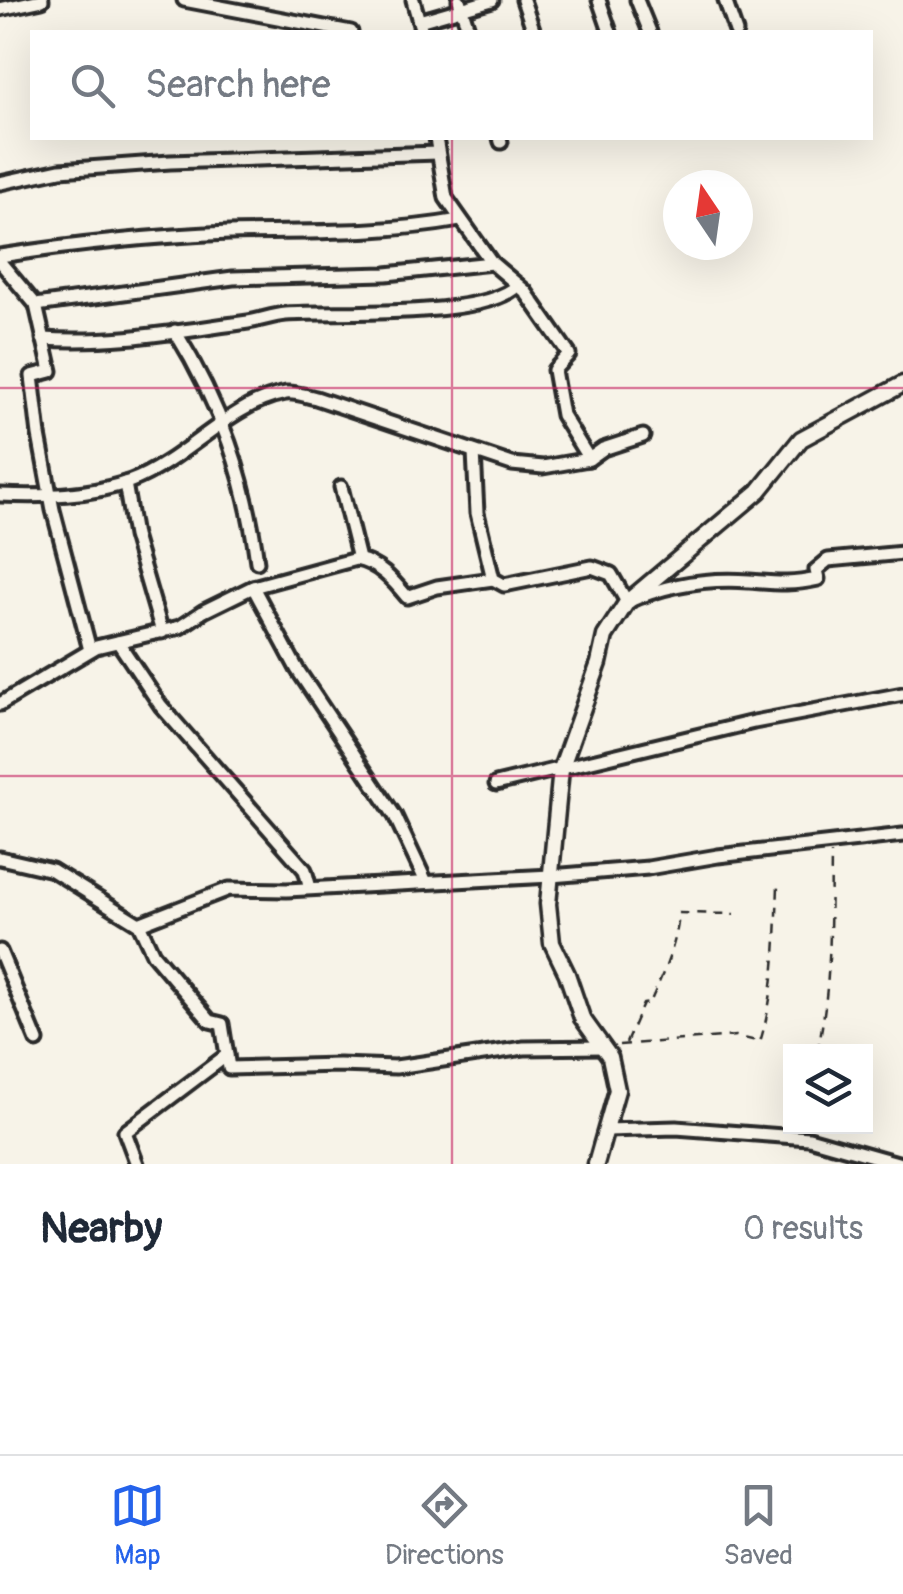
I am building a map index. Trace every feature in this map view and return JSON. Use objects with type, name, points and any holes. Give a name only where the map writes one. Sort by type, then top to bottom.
[{"type":"street","points":[[0,9],[42,0]]},
{"type":"street","points":[[184,0],[341,30]]},
{"type":"street","points":[[413,0],[421,27],[460,4],[492,0]]},
{"type":"street","points":[[523,0],[533,30]]},
{"type":"street","points":[[599,0],[609,30]]},
{"type":"street","points":[[637,0],[649,30]]},
{"type":"street","points":[[725,0],[735,30]]},
{"type":"street","points":[[460,4],[468,30]]},
{"type":"street","points":[[436,140],[446,198],[492,263],[518,285],[569,354],[554,370],[562,416],[589,459]]},
{"type":"street","points":[[0,183],[60,170],[170,162],[438,153]]},
{"type":"street","points":[[90,650],[66,566],[39,435],[32,376],[51,371],[36,305],[0,259],[93,241],[407,230],[460,220]]},
{"type":"street","points":[[36,305],[233,278],[386,274],[492,263]]},
{"type":"street","points":[[43,340],[132,339],[284,314],[366,314],[476,306],[510,293],[518,285]]},
{"type":"street","points":[[175,331],[210,389],[230,440],[240,471],[256,562]]},
{"type":"street","points":[[596,1164],[617,1090],[610,1057],[582,1018],[568,974],[552,942],[548,904],[561,769],[599,663],[604,636],[627,602],[759,492],[801,440],[903,384]]},
{"type":"street","points":[[0,495],[51,495],[125,483],[166,464],[245,406],[289,392],[512,464],[543,467],[589,459],[603,448],[643,436]]},
{"type":"street","points":[[474,452],[477,513],[493,579]]},
{"type":"street","points":[[125,483],[134,536],[162,632]]},
{"type":"street","points":[[341,488],[360,560]]},
{"type":"street","points":[[627,602],[649,592],[712,580],[788,586],[818,579],[816,570],[828,560],[903,553]]},
{"type":"street","points":[[0,704],[90,650],[180,627],[253,587],[360,560],[390,577],[407,596],[436,587],[493,579],[504,585],[592,567],[605,569],[627,602]]},
{"type":"street","points":[[253,587],[296,669],[394,816],[426,882]]},
{"type":"street","points":[[118,642],[161,706],[304,870],[310,888]]},
{"type":"street","points":[[496,784],[754,722],[903,694]]},
{"type":"street","points":[[139,924],[229,890],[648,868],[903,834]]},
{"type":"street","points":[[0,858],[52,870],[139,924],[153,954],[210,1021],[222,1024],[229,1068],[339,1064],[396,1067],[524,1048],[602,1047]]},
{"type":"street","points":[[0,951],[3,970],[37,1041]]},
{"type":"street","points":[[137,1164],[125,1132],[227,1055]]},
{"type":"street","points":[[606,1130],[676,1128],[810,1138],[901,1164]]},
{"type":"path","points":[[819,1044],[829,964],[831,842]]},
{"type":"path","points":[[602,1047],[736,1036],[760,1042],[771,1008],[776,973],[778,886]]},
{"type":"path","points":[[625,1044],[644,1004],[650,1003],[667,964],[678,934],[678,912],[734,914]]}]
